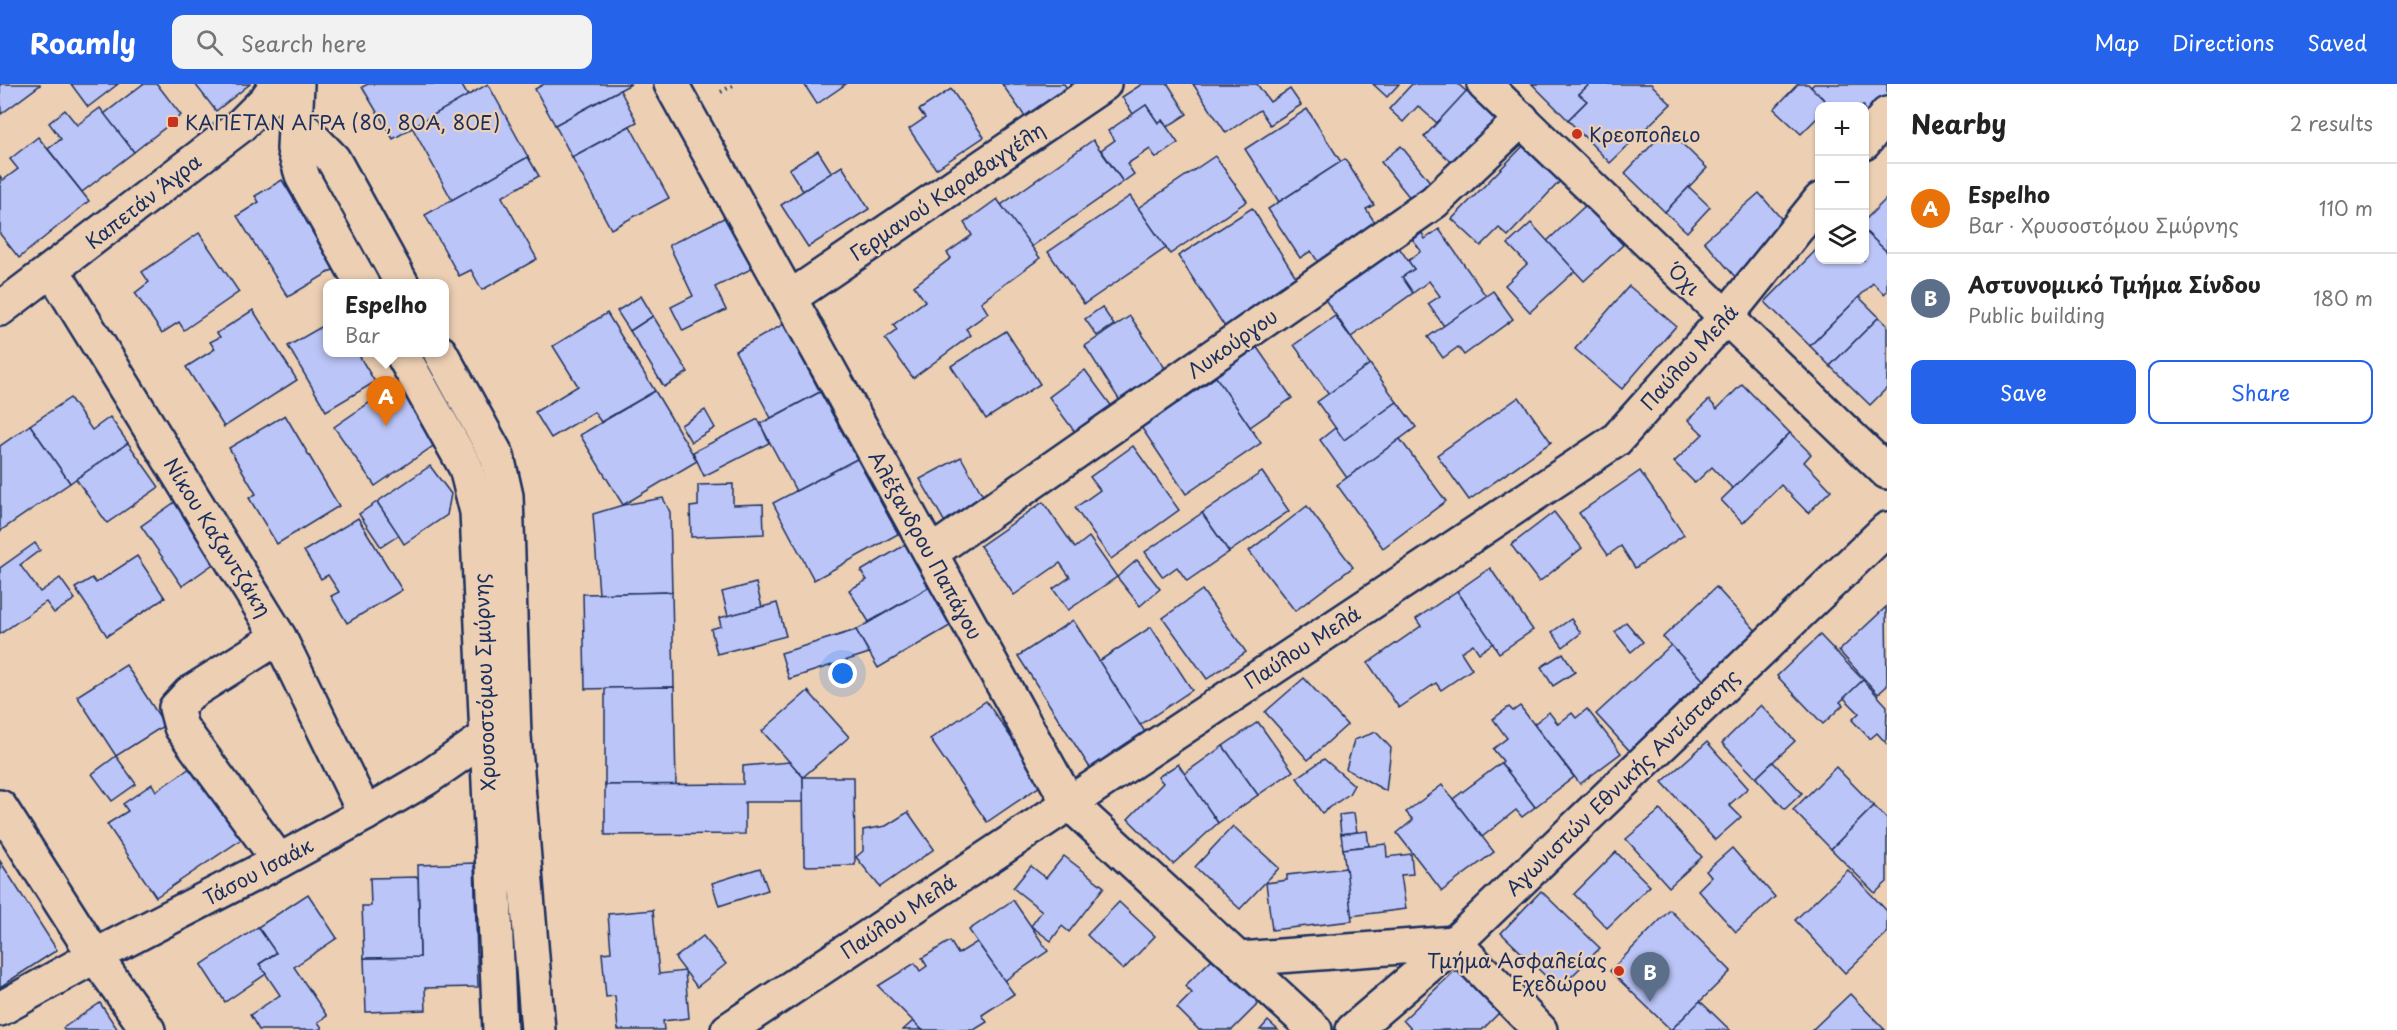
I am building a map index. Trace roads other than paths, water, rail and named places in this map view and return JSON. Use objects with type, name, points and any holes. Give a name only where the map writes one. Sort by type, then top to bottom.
[{"type":"street","name":"Καπετάν Άγρα","points":[[0,309],[53,271],[239,127],[266,100],[277,84]]},
{"type":"street","points":[[297,84],[294,149],[303,178],[359,279]]},
{"type":"street","name":"Αλέξανδρου Παπάγου","points":[[671,84],[1068,802],[1315,1030]]},
{"type":"street","name":"Γερμανού Καραβαγγέλη","points":[[790,297],[1104,84]]},
{"type":"street","name":"Όχι","points":[[1484,84],[1887,472]]},
{"type":"street","points":[[1869,137],[1887,114]]},
{"type":"street","name":"Λυκούργου","points":[[931,553],[1434,202],[1522,119]]},
{"type":"street","points":[[296,121],[333,159],[399,279]]},
{"type":"street","name":"Παύλου Μελά","points":[[728,1030],[1616,440],[1725,318],[1815,206]]},
{"type":"street","name":"Νίκου Καζαντζάκη","points":[[53,271],[279,637],[365,814]]},
{"type":"street","name":"Χρυσοστόμου Σμύρνης","points":[[404,357],[466,468],[477,512],[500,736],[538,1030]]},
{"type":"street","name":"Χρυσοστόμου Σμύρνης","points":[[443,357],[497,456],[506,496],[500,736],[500,1030]]},
{"type":"street","name":"Αγωνιστών Εθνικής Αντίστασης","points":[[1353,1030],[1455,943],[1887,528]]},
{"type":"street","points":[[279,637],[190,693],[177,708],[181,727],[279,861]]},
{"type":"street","name":"Τάσου Ισαάκ","points":[[0,1009],[95,956],[279,861],[500,736]]},
{"type":"street","points":[[0,807],[95,956],[148,1030]]},
{"type":"street","points":[[1240,959],[1455,943],[1540,1030]]},
{"type":"place","name":"ΚΑΠΕΤΑΝ ΑΓΡΑ (80, 80Α, 80Ε)","points":[[173,122]]},
{"type":"place","name":"Κρεοπολειο","points":[[1577,134]]},
{"type":"place","name":"Espelho","points":[[386,426]]},
{"type":"place","name":"Τμήμα Ασφαλείας Εχεδώρου","points":[[1619,971]]},
{"type":"place","name":"Αστυνομικό Τμήμα Σίνδου","points":[[1650,1002]]}]
